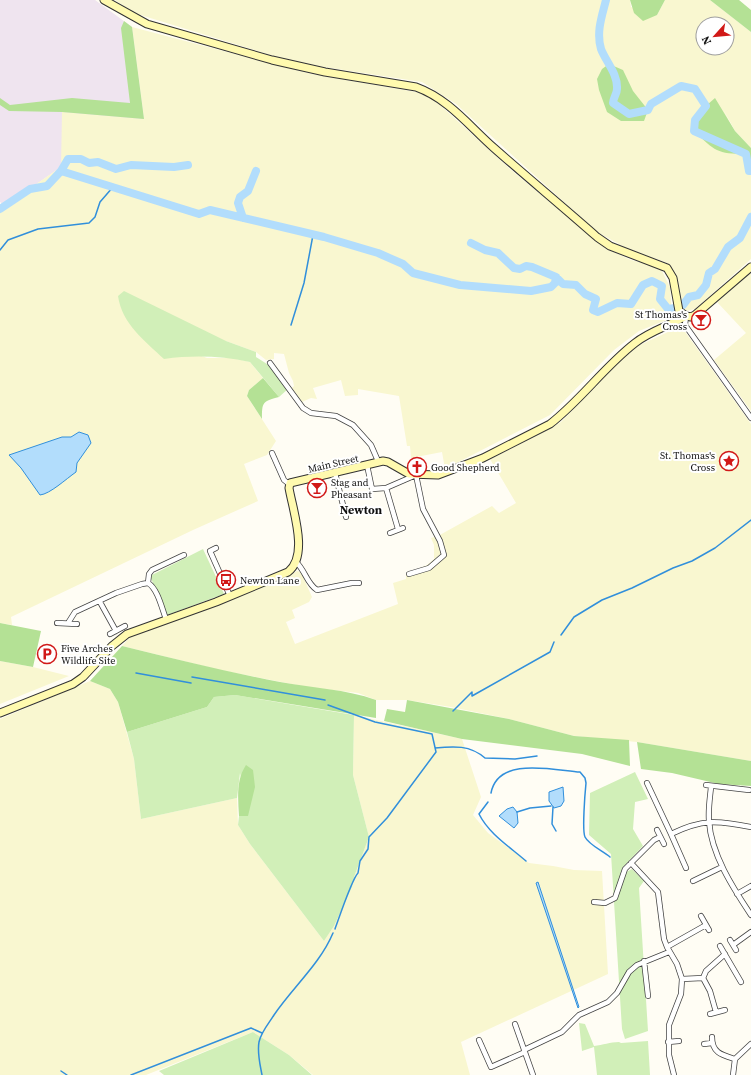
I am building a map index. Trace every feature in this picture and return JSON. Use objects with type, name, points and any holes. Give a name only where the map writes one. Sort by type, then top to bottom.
[{"type":"street","points":[[104,0],[126,14],[147,24],[272,60],[325,72],[416,87],[430,92],[451,106],[493,147],[597,237],[610,246],[667,268],[673,278],[679,311],[686,316],[691,317],[695,315],[751,267]]},
{"type":"street","points":[[686,316],[684,325],[751,418]]},
{"type":"street","points":[[270,363],[304,408],[312,413],[336,416],[353,426],[371,445],[378,461],[388,462],[409,474],[438,475],[455,470],[550,424],[563,414],[624,352],[636,342],[686,316]]},
{"type":"street","points":[[0,713],[73,684],[84,677],[115,643],[127,634],[230,596],[284,575],[292,570],[296,562],[299,546],[291,483],[284,480],[272,454]]},
{"type":"street","name":"Main Street","points":[[291,483],[378,461]]},
{"type":"street","points":[[367,465],[372,489],[386,488],[416,475]]},
{"type":"street","points":[[335,473],[346,517]]},
{"type":"street","points":[[409,574],[429,568],[444,555],[440,541],[423,509],[416,475]]},
{"type":"street","points":[[386,488],[400,529],[390,533]]},
{"type":"street","points":[[216,548],[210,551],[230,596]]},
{"type":"street","points":[[148,583],[149,574],[152,570],[184,555]]},
{"type":"street","points":[[296,562],[302,567],[312,586],[317,590],[352,583],[360,583]]},
{"type":"street","points":[[68,623],[75,612],[100,602],[116,593],[148,583],[152,585],[156,592],[166,619]]},
{"type":"street","points":[[100,602],[116,631]]},
{"type":"street","points":[[57,623],[77,624]]},
{"type":"street","points":[[110,634],[125,626]]},
{"type":"street","points":[[647,783],[686,868]]},
{"type":"street","points":[[749,790],[708,786],[709,821],[722,867],[751,915]]},
{"type":"street","points":[[671,834],[690,825],[709,821],[751,827]]},
{"type":"street","points":[[657,830],[664,844]]},
{"type":"street","points":[[594,902],[605,903],[615,898],[625,869],[654,840],[660,837]]},
{"type":"street","points":[[631,863],[658,892],[660,897],[662,930],[668,950],[677,964],[682,979],[681,994],[669,1025],[668,1042],[671,1066],[674,1075]]},
{"type":"street","points":[[693,881],[722,867]]},
{"type":"street","points":[[737,894],[751,886]]},
{"type":"street","points":[[702,916],[709,930]]},
{"type":"street","points":[[480,1040],[491,1067],[562,1032],[579,1015],[608,1002],[617,993],[629,972],[644,961],[668,950],[706,925]]},
{"type":"street","points":[[733,944],[751,932]]},
{"type":"street","points":[[730,940],[736,950]]},
{"type":"street","points":[[720,946],[741,982]]},
{"type":"street","points":[[703,978],[706,971],[725,954]]},
{"type":"street","points":[[644,961],[648,996]]},
{"type":"street","points":[[682,979],[703,978]]},
{"type":"street","points":[[703,978],[710,991],[716,1012]]},
{"type":"street","points":[[710,1014],[725,1010]]},
{"type":"street","points":[[515,1024],[533,1075]]},
{"type":"street","points":[[712,1037],[714,1049],[719,1054],[735,1059]]},
{"type":"street","points":[[668,1042],[679,1041]]},
{"type":"street","points":[[704,1044],[712,1043]]},
{"type":"street","points":[[733,1075],[735,1059],[751,1044]]},
{"type":"shaded area","points":[[0,0],[95,0],[132,27],[144,119],[61,167],[5,206],[0,202]]},
{"type":"shaded area","points":[[115,0],[630,0],[631,7],[657,15],[665,0],[710,0],[730,16],[695,16],[695,56],[735,56],[735,20],[751,32],[751,148],[735,131],[722,107],[746,154],[749,171],[751,171],[751,259],[695,309],[686,311],[680,305],[672,271],[667,263],[639,255],[597,232],[456,104],[422,82],[304,64],[134,13]]},
{"type":"shaded area","points":[[132,27],[312,74],[422,93],[439,104],[510,169],[605,248],[631,260],[656,266],[662,271],[670,287],[672,315],[669,319],[639,331],[614,350],[550,415],[445,469],[442,452],[411,458],[410,446],[407,446],[399,396],[358,389],[358,395],[345,396],[341,380],[313,388],[317,399],[311,398],[302,402],[292,388],[294,386],[293,381],[289,373],[284,354],[274,353],[274,359],[266,360],[256,352],[226,341],[187,356],[199,355],[207,358],[233,358],[250,362],[263,378],[249,390],[247,396],[276,441],[267,455],[244,464],[258,501],[193,530],[11,617],[12,625],[0,623],[0,209],[61,167],[62,112],[144,119]]},
{"type":"shaded area","points":[[751,272],[751,411],[714,360],[746,333],[717,302]]},
{"type":"shaded area","points":[[681,326],[751,424],[751,761],[637,742],[574,736],[509,719],[451,707],[407,700],[376,700],[358,693],[307,687],[220,670],[122,646],[130,637],[279,581],[297,571],[301,572],[312,597],[309,602],[292,610],[295,618],[286,622],[295,644],[398,604],[393,583],[406,579],[406,574],[427,565],[434,559],[434,545],[431,538],[438,536],[492,506],[499,513],[516,503],[490,459],[561,422],[631,349]]},
{"type":"shaded area","points":[[0,661],[33,667],[69,676],[0,704]]},
{"type":"shaded area","points":[[90,681],[110,689],[118,702],[134,759],[141,819],[237,798],[238,825],[250,844],[324,941],[334,926],[352,887],[354,877],[369,837],[353,775],[354,715],[462,739],[481,797],[473,815],[488,833],[529,863],[574,870],[602,871],[608,974],[461,1042],[470,1075],[313,1075],[289,1055],[253,1032],[146,1075],[0,1075],[0,719]]},
{"type":"green space","points":[[630,0],[665,0],[657,15],[643,21],[634,13]]},
{"type":"green space","points":[[710,0],[739,0],[751,10],[751,32],[735,20],[735,16],[730,16]]},
{"type":"green space","points":[[124,21],[132,27],[144,119],[62,112],[9,111],[0,105],[0,98],[10,105],[72,98],[130,103],[121,28]]},
{"type":"green space","points":[[609,64],[623,70],[633,91],[648,110],[644,121],[621,121],[607,112],[599,90],[597,79],[602,69]]},
{"type":"green space","points":[[715,98],[735,131],[751,148],[751,171],[749,171],[746,154],[729,153],[717,150],[694,131],[696,120],[700,112]]},
{"type":"green space","points":[[124,291],[226,341],[256,352],[256,357],[267,364],[288,389],[279,397],[250,362],[229,358],[207,357],[164,359],[142,339],[124,315],[118,296]]},
{"type":"green space","points":[[263,378],[279,397],[269,400],[264,404],[262,409],[262,419],[247,396],[249,390]]},
{"type":"green space","points":[[203,549],[224,594],[167,615],[150,576]]},
{"type":"green space","points":[[0,623],[41,631],[33,667],[0,661]]},
{"type":"green space","points":[[122,646],[260,678],[365,696],[376,700],[376,718],[235,695],[214,697],[207,707],[127,732],[118,702],[110,689],[90,681]]},
{"type":"green space","points":[[235,695],[354,715],[353,775],[369,837],[354,877],[352,887],[334,926],[324,941],[250,844],[238,825],[239,816],[248,816],[240,773],[237,798],[141,819],[134,759],[127,732],[207,707],[214,697]]},
{"type":"green space","points":[[407,700],[509,719],[574,736],[629,740],[630,766],[582,754],[462,739],[384,721],[387,709],[405,712]]},
{"type":"green space","points":[[637,742],[751,761],[751,786],[719,784],[672,773],[641,769]]},
{"type":"green space","points":[[246,765],[253,770],[255,787],[248,816],[239,816],[239,783]]},
{"type":"green space","points":[[635,772],[648,799],[635,802],[633,829],[643,846],[622,868],[624,873],[632,869],[644,881],[639,888],[648,1031],[625,1039],[622,1029],[611,854],[589,835],[590,793]]},
{"type":"green space","points":[[579,1023],[585,1024],[594,1046],[616,1042],[648,1041],[650,1075],[597,1075],[594,1047],[582,1051]]},
{"type":"green space","points":[[253,1032],[289,1055],[312,1075],[164,1075],[159,1071]]},
{"type":"water","points":[[79,432],[88,435],[91,443],[77,463],[76,472],[53,489],[40,495],[21,468],[9,455],[62,437],[71,437]]},
{"type":"water","points":[[563,787],[564,801],[561,806],[554,808],[549,801],[549,792]]},
{"type":"water","points":[[513,807],[517,812],[518,823],[514,828],[499,816],[507,809]]},
{"type":"water","points":[[538,882],[579,1007],[578,1008],[536,883]]},
{"type":"waterway","points":[[606,0],[600,24],[599,36],[603,54],[616,78],[617,91],[613,103],[629,114],[648,110],[651,104],[681,86],[695,89],[706,106],[695,120],[694,131],[746,154],[749,171],[751,171]]},
{"type":"waterway","points":[[61,171],[68,159],[81,159],[89,163],[98,162],[116,169],[131,165],[174,167],[188,165]]},
{"type":"waterway","points":[[0,209],[30,189],[47,186],[61,171],[199,214],[210,210],[324,237],[378,253],[403,264],[413,273],[460,285],[531,291],[551,287],[555,283],[556,277],[563,284],[576,285],[585,294],[596,299],[593,310],[598,312],[617,303],[631,304],[643,285],[652,281],[662,286],[660,299],[668,309],[675,308]]},
{"type":"waterway","points":[[243,218],[238,203],[240,197],[248,191],[256,171]]},
{"type":"waterway","points":[[0,250],[8,240],[38,229],[89,223],[95,217],[100,202],[113,187]]},
{"type":"waterway","points":[[683,305],[689,297],[698,295],[706,285],[709,273],[715,269],[728,247],[740,238],[751,217]]},
{"type":"waterway","points":[[291,325],[304,283],[313,235]]},
{"type":"waterway","points":[[471,243],[485,250],[498,253],[514,268],[520,269],[526,266],[532,267],[556,277]]},
{"type":"waterway","points":[[561,635],[574,617],[602,600],[692,561],[715,548],[751,520]]},
{"type":"waterway","points":[[453,711],[472,692],[472,696],[550,652],[554,642]]},
{"type":"waterway","points":[[136,673],[191,683]]},
{"type":"waterway","points":[[192,677],[325,700]]},
{"type":"waterway","points":[[328,705],[375,722],[432,734],[436,752],[387,818],[369,837],[368,849],[360,861],[358,873],[349,890],[335,929]]},
{"type":"waterway","points":[[435,748],[462,747],[474,751],[485,758],[515,759],[537,756]]},
{"type":"waterway","points":[[491,793],[496,781],[504,774],[515,770],[542,768],[580,772],[585,778],[586,783],[584,803],[585,837],[593,845],[610,857]]},
{"type":"waterway","points":[[488,802],[479,814],[483,821],[500,840],[526,861]]},
{"type":"waterway","points":[[517,812],[530,808],[551,806]]},
{"type":"waterway","points":[[553,807],[552,824],[556,831]]},
{"type":"waterway","points":[[262,1075],[258,1050],[261,1035],[281,1005],[314,965],[328,944],[333,933]]},
{"type":"waterway","points":[[131,1075],[251,1028],[262,1033]]},
{"type":"waterway","points":[[61,1071],[67,1075]]},
{"type":"place","name":"St Thomas's Cross","points":[[701,320]]},
{"type":"place","name":"St. Thomas's Cross","points":[[729,461]]},
{"type":"place","name":"Good Shepherd","points":[[417,467]]},
{"type":"place","name":"Stag and Pheasant","points":[[317,488]]},
{"type":"place","name":"Newton Lane","points":[[226,580]]},
{"type":"place","name":"Five Arches Wildlife Site","points":[[47,654]]},
{"type":"district","name":"Newton","points":[[361,510]]}]
